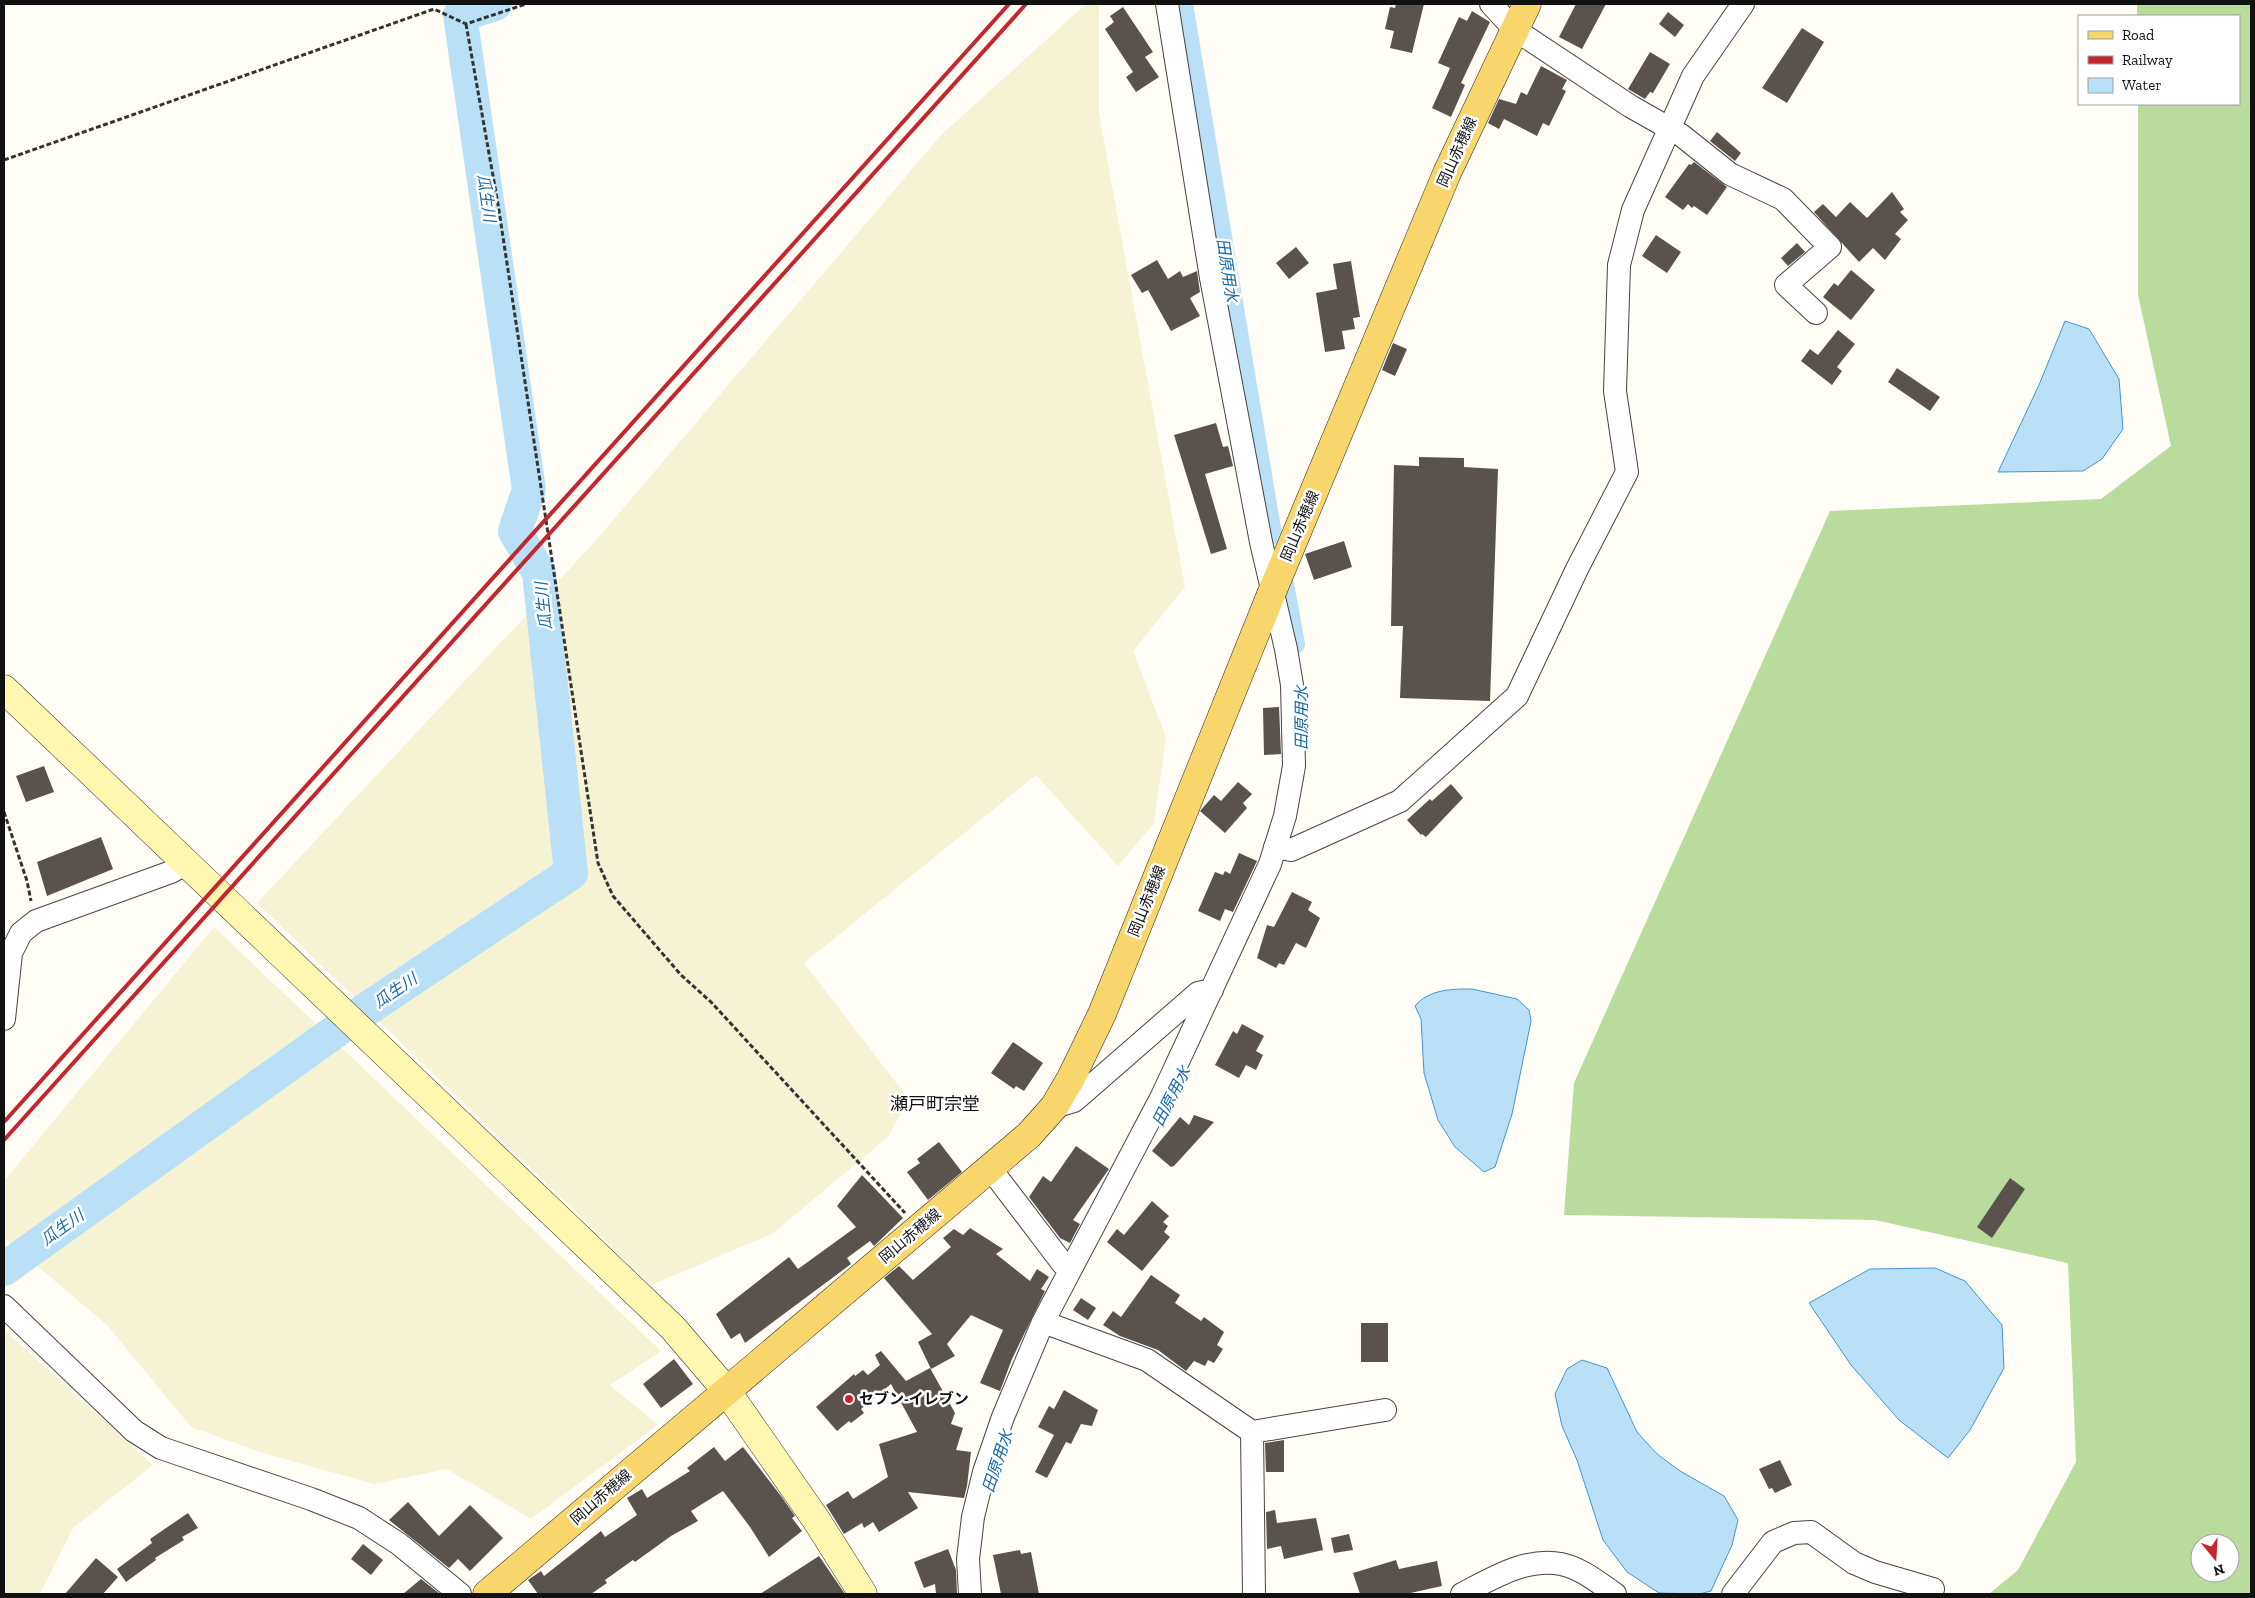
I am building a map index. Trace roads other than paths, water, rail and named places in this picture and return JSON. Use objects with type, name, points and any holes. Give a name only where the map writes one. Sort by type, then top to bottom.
[{"type":"main road","name":"岡山赤穂線","points":[[487,1594],[726,1390],[1030,1135],[1054,1107],[1072,1078],[1102,1014],[1272,592],[1447,173],[1514,29],[1528,4]]},
{"type":"street","points":[[1167,4],[1211,278],[1292,685],[1294,766],[1285,816],[1282,849]]},
{"type":"street","points":[[1491,4],[1514,29],[1630,106],[1670,128],[1730,174],[1782,199],[1830,247],[1786,285],[1816,313]]},
{"type":"street","points":[[970,1594],[968,1559],[973,1517],[984,1472],[1002,1417],[1049,1325],[1070,1269],[1162,1096],[1270,864],[1282,849],[1400,801],[1517,696],[1577,569],[1627,472],[1615,391],[1619,265],[1633,210],[1693,76],[1743,4]]},
{"type":"street","points":[[4,689],[185,864],[673,1328],[726,1390],[817,1521],[863,1594]]},
{"type":"street","points":[[4,1019],[11,953],[21,933],[36,921],[171,872],[185,864]]},
{"type":"street","points":[[1054,1107],[1074,1101],[1198,994],[1212,990]]},
{"type":"street","points":[[990,1168],[1063,1264],[1070,1269]]},
{"type":"street","points":[[4,1306],[134,1431],[162,1448],[312,1498],[359,1518],[399,1544],[460,1594]]},
{"type":"street","points":[[1049,1325],[1147,1360],[1252,1432],[1385,1410]]},
{"type":"street","points":[[1252,1432],[1254,1594]]},
{"type":"street","points":[[1733,1594],[1773,1542],[1794,1533],[1812,1532],[1854,1563],[1875,1572],[1933,1589]]},
{"type":"street","points":[[1462,1594],[1495,1586],[1508,1571],[1543,1562],[1562,1564],[1585,1574],[1615,1594]]},
{"type":"water","points":[[2065,321],[2089,329],[2119,379],[2123,429],[2102,459],[2083,471],[1998,472],[2039,385]]},
{"type":"water","points":[[1472,989],[1517,999],[1529,1010],[1531,1021],[1512,1114],[1495,1167],[1484,1172],[1455,1147],[1438,1120],[1424,1073],[1421,1019],[1415,1006],[1421,1000],[1434,993]]},
{"type":"water","points":[[1935,1268],[1965,1281],[2002,1325],[2004,1368],[1970,1430],[1948,1458],[1899,1420],[1851,1365],[1809,1303],[1870,1269]]},
{"type":"water","points":[[1582,1360],[1607,1368],[1637,1432],[1657,1454],[1680,1471],[1724,1496],[1738,1520],[1732,1545],[1711,1591],[1699,1594],[1659,1593],[1627,1572],[1603,1540],[1577,1460],[1562,1426],[1555,1394],[1567,1369]]},
{"type":"waterway","name":"瓜生川","points":[[361,1013],[571,873],[539,573],[515,531],[529,490],[460,15],[495,4]]},
{"type":"waterway","name":"田原用水","points":[[1183,4],[1272,535]]},
{"type":"waterway","name":"田原用水","points":[[1284,584],[1295,644]]},
{"type":"waterway","name":"瓜生川","points":[[4,1269],[340,1028]]},
{"type":"railway","points":[[4,1122],[1009,4]]},
{"type":"railway","points":[[4,1140],[1026,4]]},
{"type":"place","name":"セブン-イレブン","points":[[849,1399]]},
{"type":"district","name":"瀬戸町宗堂","points":[[935,1104]]}]
